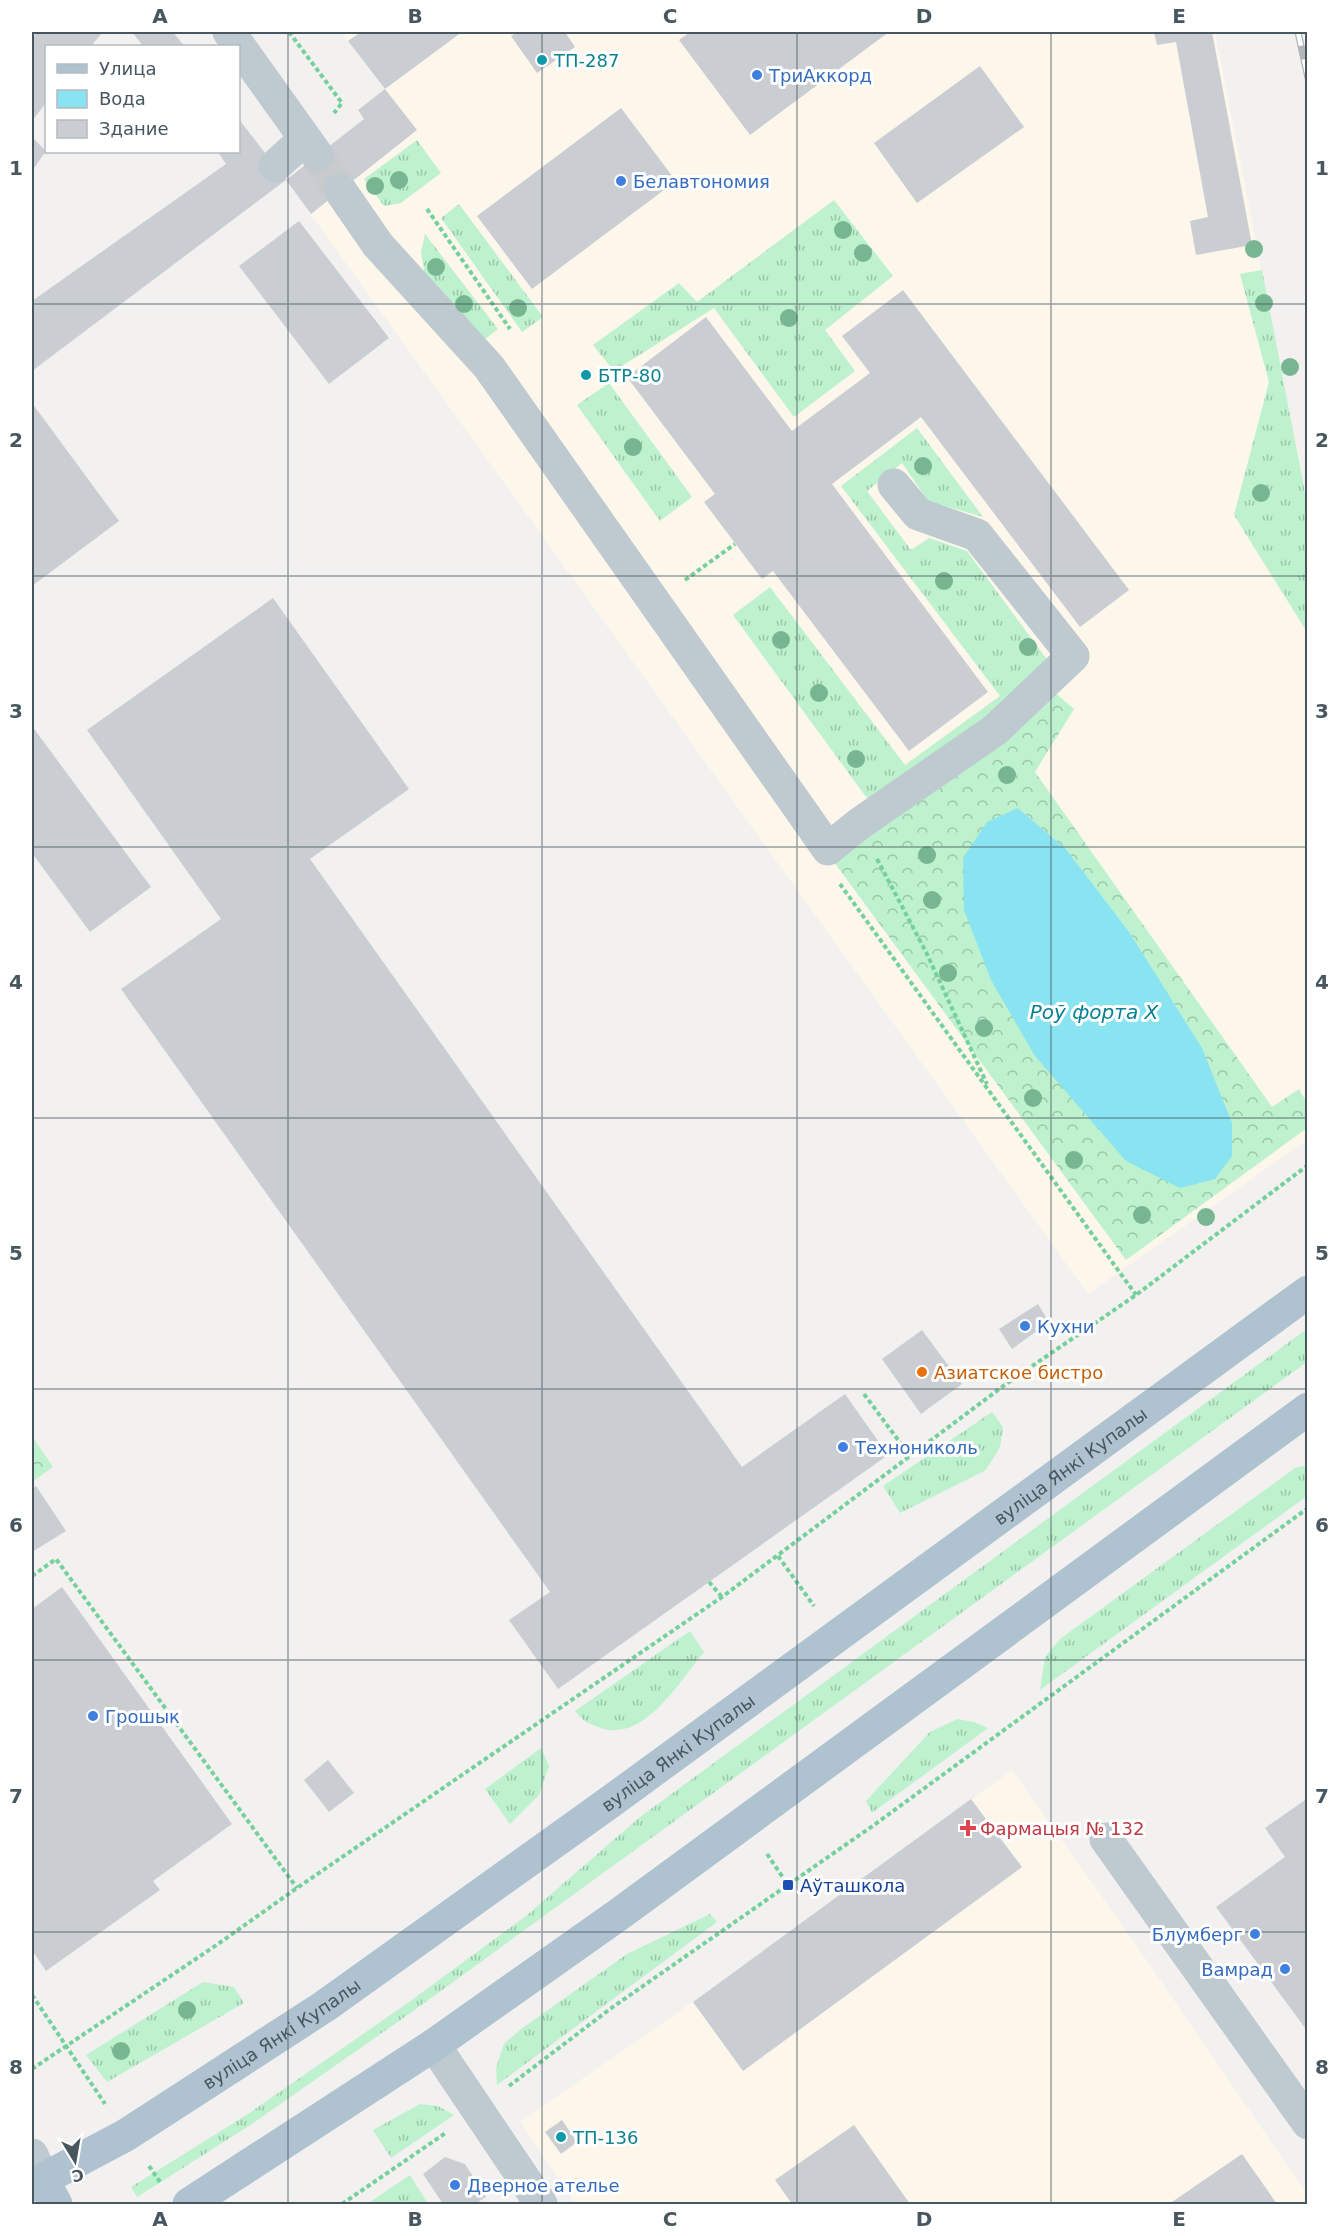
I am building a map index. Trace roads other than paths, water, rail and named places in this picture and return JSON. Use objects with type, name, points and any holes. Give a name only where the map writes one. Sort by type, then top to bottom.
[{"type":"main road","name":"вуліца Янкі Купалы","points":[[41,2181],[126,2135],[326,2006],[1308,1292]]},
{"type":"main road","points":[[176,2196],[434,2045],[618,1915],[1308,1409]]},
{"type":"lane","points":[[229,32],[239,45]]},
{"type":"lane","points":[[240,47],[311,147],[275,166]]},
{"type":"lane","points":[[340,190],[378,245],[489,367],[828,849],[859,824],[995,730],[1073,656],[977,535],[918,514],[894,485]]},
{"type":"lane","points":[[1106,1839],[1308,2123]]},
{"type":"lane","points":[[434,2045],[540,2205]]},
{"type":"water","name":"Роў форта X","points":[[1018,808],[1066,849],[1130,933],[1202,1048],[1232,1123],[1232,1156],[1215,1179],[1180,1188],[1126,1161],[1035,1056],[991,980],[964,910],[963,858],[987,822]]},
{"type":"tunnel","points":[[317,155],[340,190]]},
{"type":"railway","points":[[1298,32],[1308,78]]},
{"type":"place","name":"ТП-287","points":[[542,60]]},
{"type":"place","name":"ТриАккорд","points":[[757,75]]},
{"type":"place","name":"Белавтономия","points":[[621,181]]},
{"type":"place","name":"БТР-80","points":[[586,375]]},
{"type":"place","name":"Кухни","points":[[1025,1326]]},
{"type":"place","name":"Азиатское бистро","points":[[922,1372]]},
{"type":"place","name":"Технониколь","points":[[843,1447]]},
{"type":"place","name":"Грошык","points":[[93,1716]]},
{"type":"place","name":"Фармацыя № 132","points":[[968,1828]]},
{"type":"place","name":"Аўташкола","points":[[788,1885]]},
{"type":"place","name":"Блумберг","points":[[1255,1934]]},
{"type":"place","name":"Вамрад","points":[[1285,1969]]},
{"type":"place","name":"ТП-136","points":[[561,2137]]},
{"type":"place","name":"Дверное ателье","points":[[455,2185]]}]
